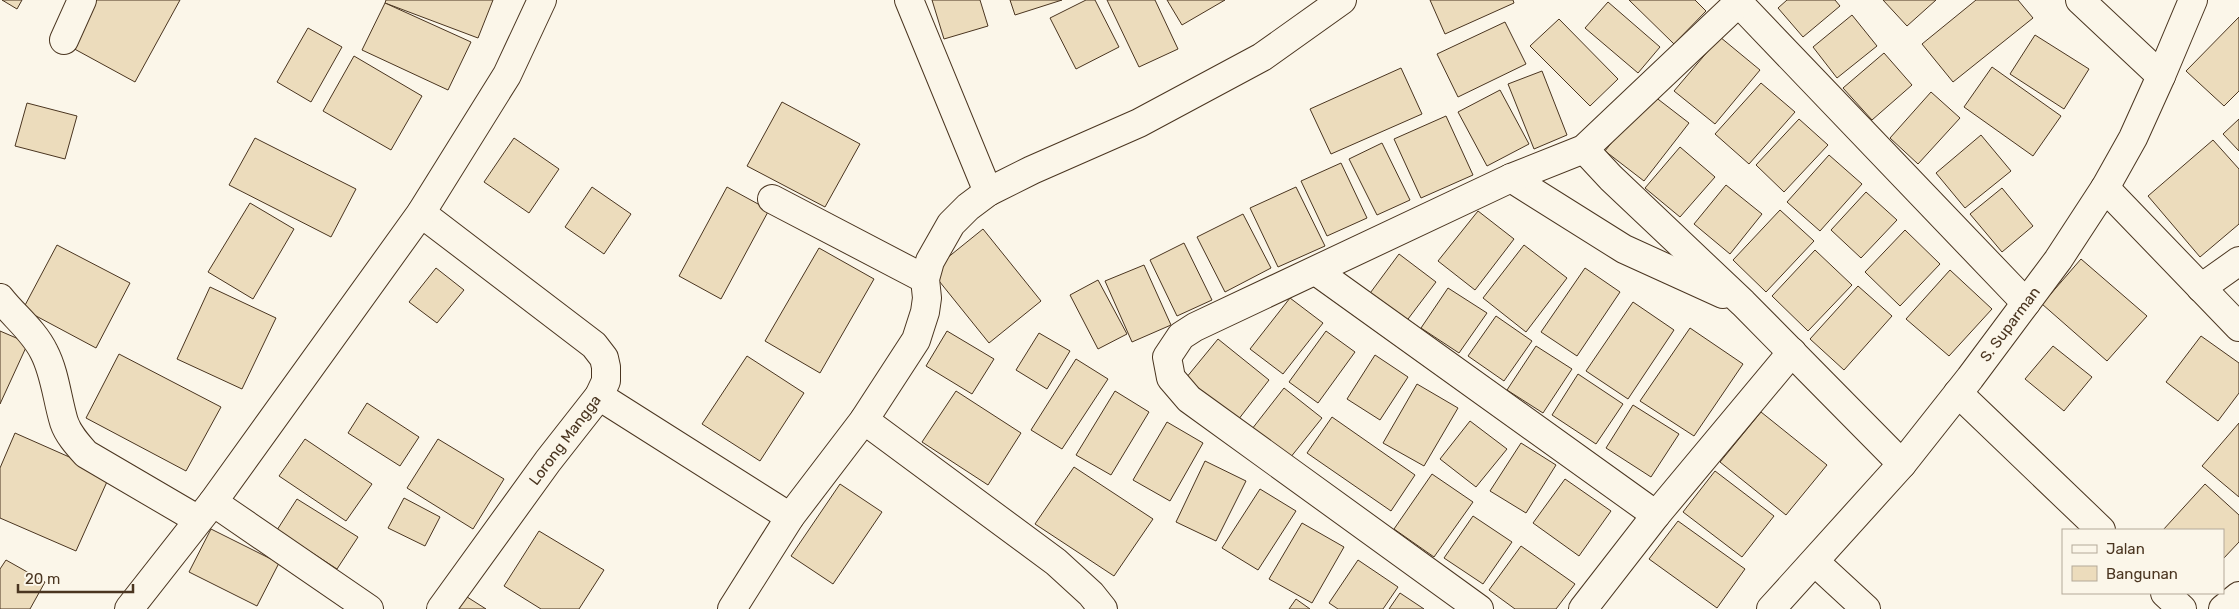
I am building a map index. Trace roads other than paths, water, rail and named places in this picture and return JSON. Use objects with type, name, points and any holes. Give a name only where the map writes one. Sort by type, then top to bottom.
[{"type":"street","points":[[64,40],[82,0]]},
{"type":"street","points":[[129,609],[205,510],[421,213],[507,75],[542,0]]},
{"type":"street","points":[[909,0],[988,192]]},
{"type":"street","points":[[732,609],[790,517],[891,382],[922,326],[927,298],[926,279],[934,253],[952,224],[968,207],[988,192],[1032,170],[1139,123],[1262,57],[1342,0]]},
{"type":"street","points":[[2080,0],[2161,76]]},
{"type":"street","name":"S. Suparman","points":[[1771,609],[1902,464],[2058,260],[2105,188],[2133,138],[2193,0]]},
{"type":"street","points":[[1479,609],[1188,399],[1171,378],[1168,357],[1181,336],[1195,327],[1511,178],[1584,149],[1737,1],[2026,303]]},
{"type":"street","points":[[1584,149],[1611,178],[1743,303],[1902,464]]},
{"type":"street","points":[[1511,178],[1624,249],[1743,303]]},
{"type":"street","points":[[2105,188],[2239,327]]},
{"type":"street","points":[[772,199],[926,279]]},
{"type":"street","name":"Lorong Mangga","points":[[421,213],[594,345],[604,358],[606,366],[606,382],[599,396],[548,461],[441,609]]},
{"type":"street","points":[[2201,288],[2239,261]]},
{"type":"street","points":[[1316,271],[1656,515]]},
{"type":"street","points":[[0,298],[26,327],[44,352],[57,390],[65,423],[74,440],[86,454],[205,510],[369,609]]},
{"type":"street","points":[[1583,609],[1656,515],[1792,352]]},
{"type":"street","points":[[1958,392],[2100,529]]},
{"type":"street","points":[[599,396],[790,517]]},
{"type":"street","points":[[864,420],[1056,562],[1103,609]]},
{"type":"street","points":[[1815,562],[1866,609]]},
{"type":"street","points":[[2166,594],[2182,609]]},
{"type":"street","points":[[2223,609],[2239,596]]}]
